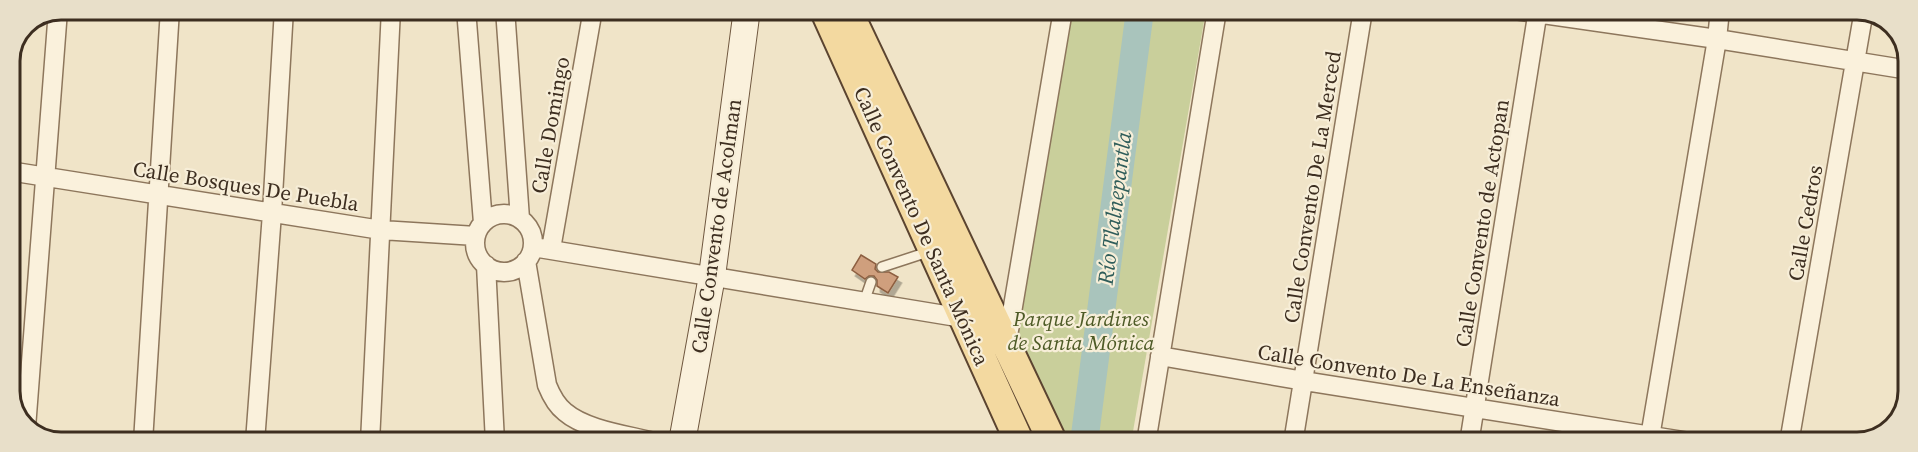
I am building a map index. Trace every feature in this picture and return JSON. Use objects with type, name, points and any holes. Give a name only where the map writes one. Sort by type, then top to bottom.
[{"type":"main road","name":"Calle Convento De Santa Mónica","points":[[829,20],[1015,432]]},
{"type":"main road","name":"Calle Convento De Santa Mónica","points":[[852,20],[1048,432]]},
{"type":"street","points":[[27,414],[57,20]]},
{"type":"street","points":[[144,432],[169,20]]},
{"type":"street","points":[[256,432],[283,20]]},
{"type":"street","points":[[371,432],[391,20]]},
{"type":"street","points":[[467,20],[479,230],[477,254],[486,265],[494,270],[507,271],[519,267],[529,254],[551,249],[963,318]]},
{"type":"street","points":[[506,20],[520,219]]},
{"type":"street","name":"Calle Domingo","points":[[551,249],[591,20]]},
{"type":"street","name":"Calle Convento de Acolman","points":[[684,432],[712,276],[746,20]]},
{"type":"street","points":[[1006,347],[1061,20]]},
{"type":"street","points":[[1148,432],[1215,20]]},
{"type":"street","name":"Calle Convento De La Merced","points":[[1295,432],[1361,20]]},
{"type":"street","name":"Calle Convento de Actopan","points":[[1471,432],[1537,20]]},
{"type":"street","points":[[1591,20],[1898,68]]},
{"type":"street","points":[[1650,432],[1719,20]]},
{"type":"street","name":"Calle Cedros","points":[[1791,432],[1862,20]]},
{"type":"street","name":"Calle Bosques De Puebla","points":[[20,173],[381,230],[479,230]]},
{"type":"street","points":[[479,230],[490,217],[509,214],[520,219],[531,231],[529,254],[547,385],[553,398],[564,412],[581,422],[618,432]]},
{"type":"street","points":[[486,265],[494,432]]},
{"type":"street","name":"Calle Convento De La Enseñanza","points":[[1161,356],[1606,432]]},
{"type":"lane","points":[[882,267],[932,250]]},
{"type":"lane","points":[[864,302],[871,282]]},
{"type":"green space","name":"Parque Jardines de Santa Mónica","points":[[1071,20],[1204,20],[1133,432],[1054,432],[1009,345]]},
{"type":"building","points":[[861,255],[876,264],[875,269],[878,272],[889,272],[898,277],[888,293],[877,286],[874,276],[865,279],[852,270]]},
{"type":"waterway","name":"Río Tlalnepantla","points":[[1085,432],[1139,20]]}]
